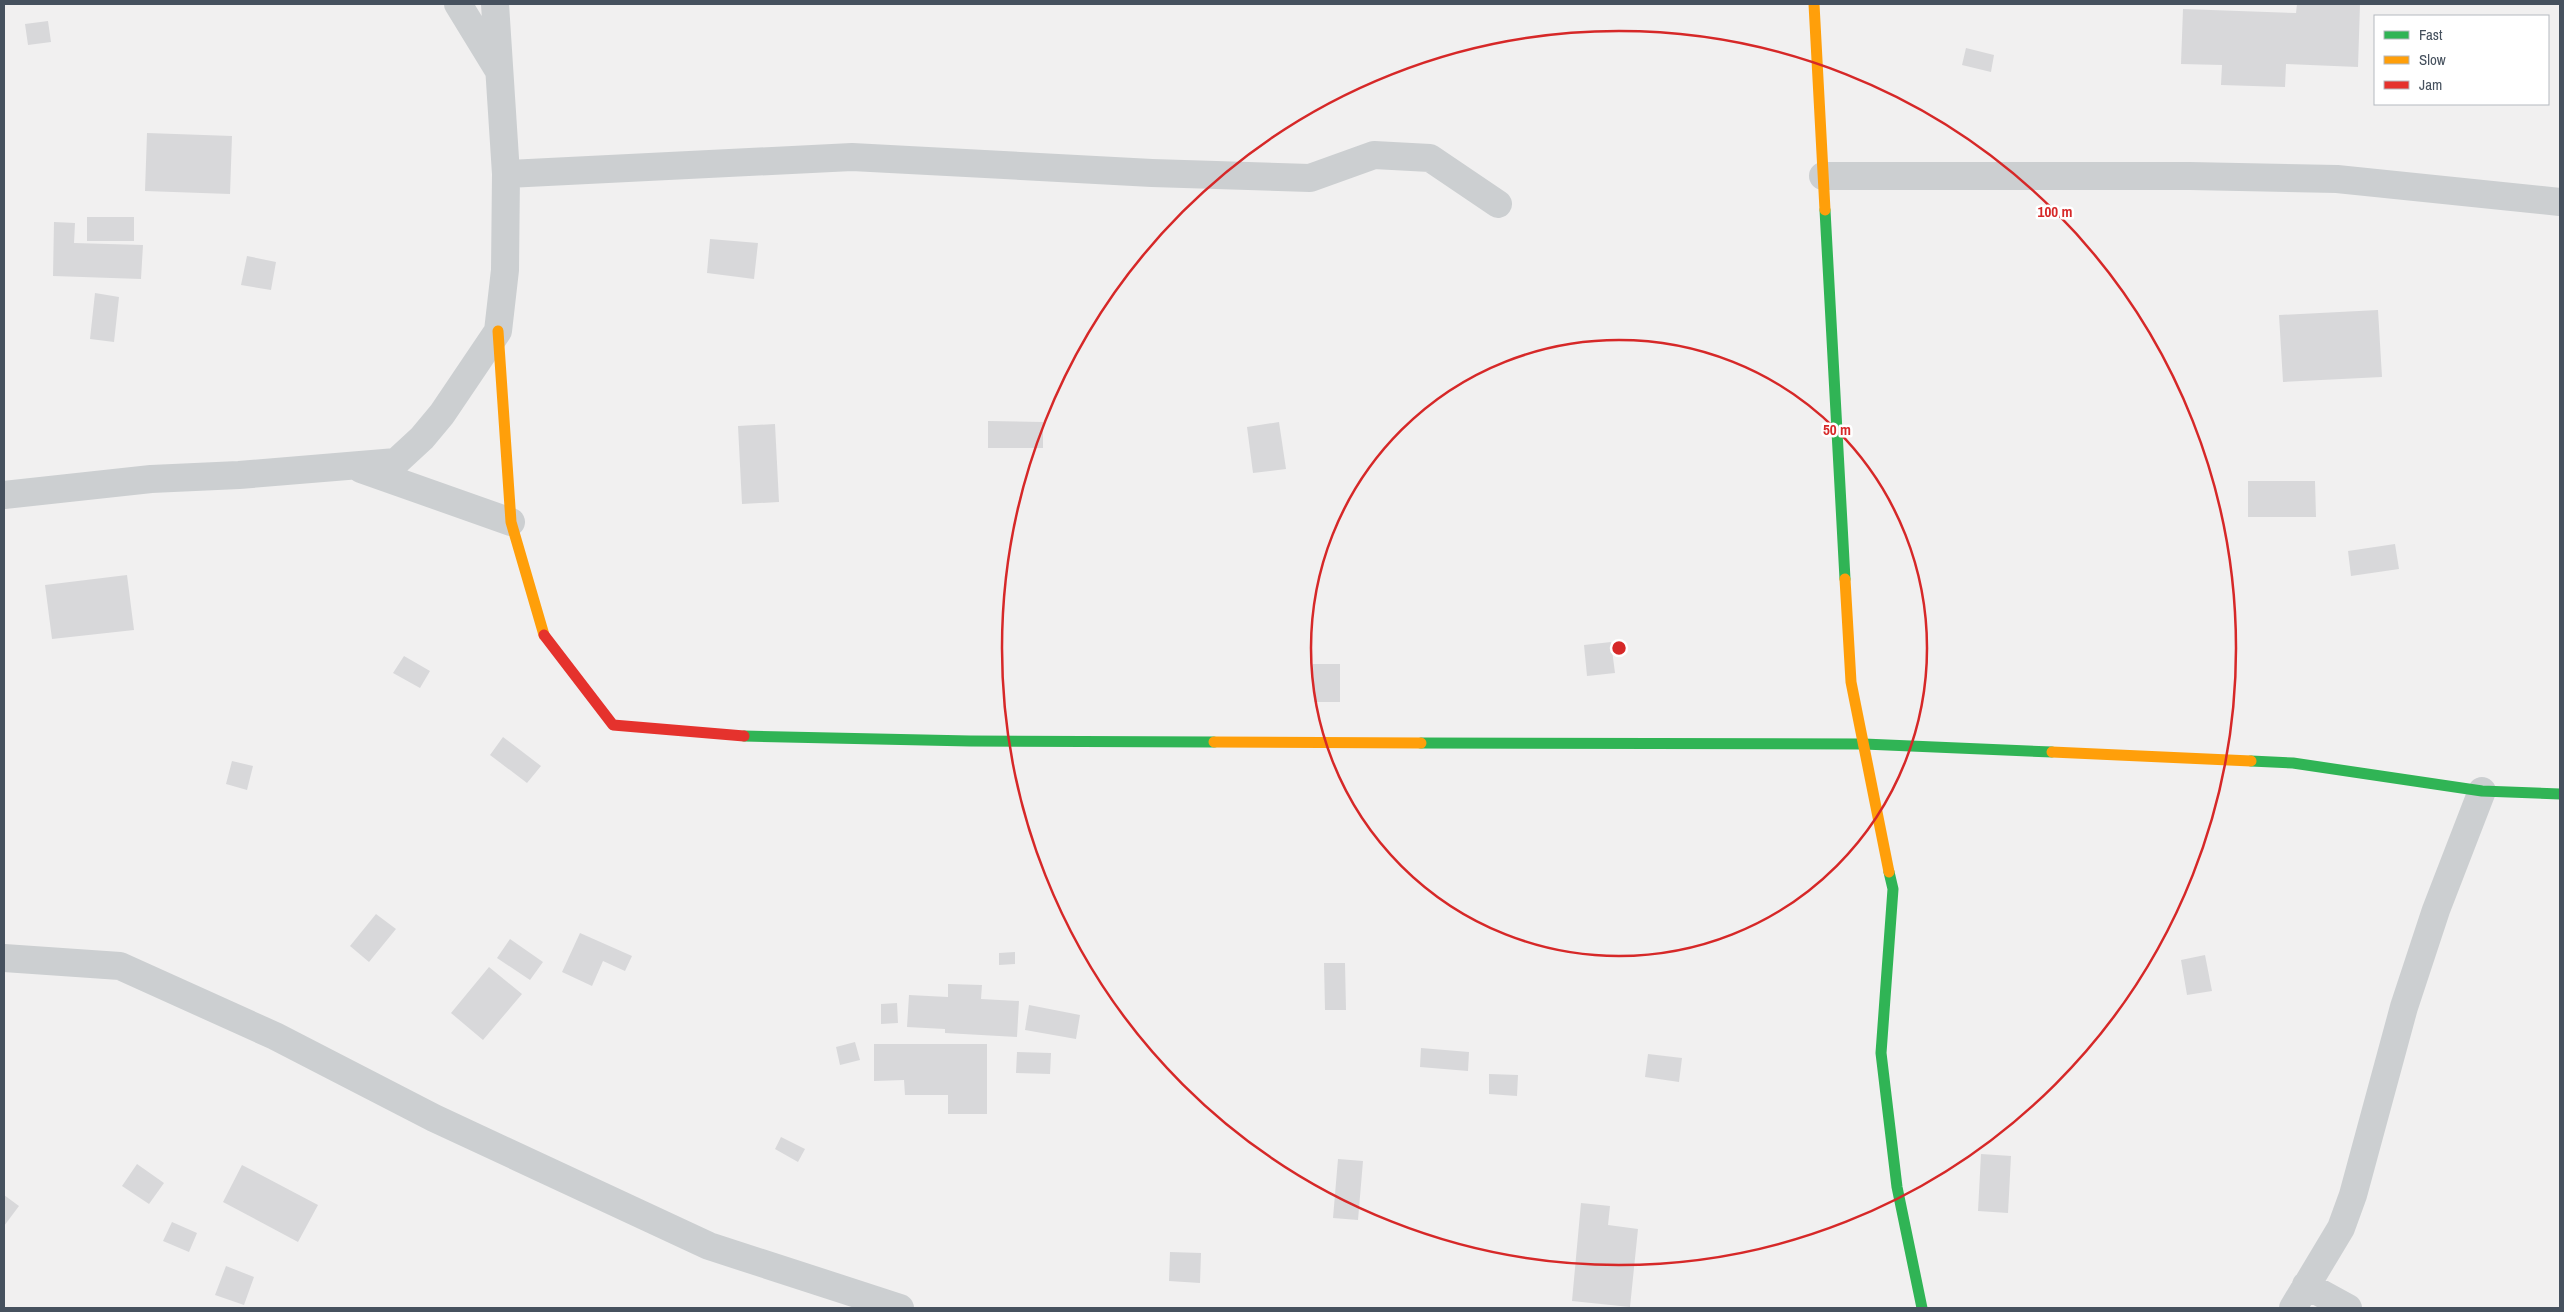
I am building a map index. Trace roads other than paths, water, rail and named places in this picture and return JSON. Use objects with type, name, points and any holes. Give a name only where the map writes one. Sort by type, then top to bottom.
[{"type":"street","points":[[458,4],[501,75]]},
{"type":"street","points":[[495,4],[506,174],[505,270],[498,331],[511,522],[544,634],[613,725],[720,736],[970,741],[1864,744],[2294,763],[2482,791],[2560,794]]},
{"type":"street","points":[[1814,4],[1851,682],[1893,889],[1881,1053],[1897,1187],[1922,1308]]},
{"type":"street","points":[[506,174],[852,157],[1152,173],[1310,178],[1374,155],[1430,158],[1498,204]]},
{"type":"street","points":[[1823,176],[2190,176],[2337,179],[2560,202]]},
{"type":"street","points":[[4,495],[151,479],[396,462],[422,438],[442,414],[498,331]]},
{"type":"street","points":[[352,466],[511,522]]},
{"type":"street","points":[[2293,1308],[2341,1228],[2353,1195],[2404,1007],[2436,910],[2482,791]]},
{"type":"street","points":[[4,958],[120,966],[275,1036],[434,1118],[710,1246],[900,1308]]},
{"type":"street","points":[[2306,1285],[2348,1308]]}]
